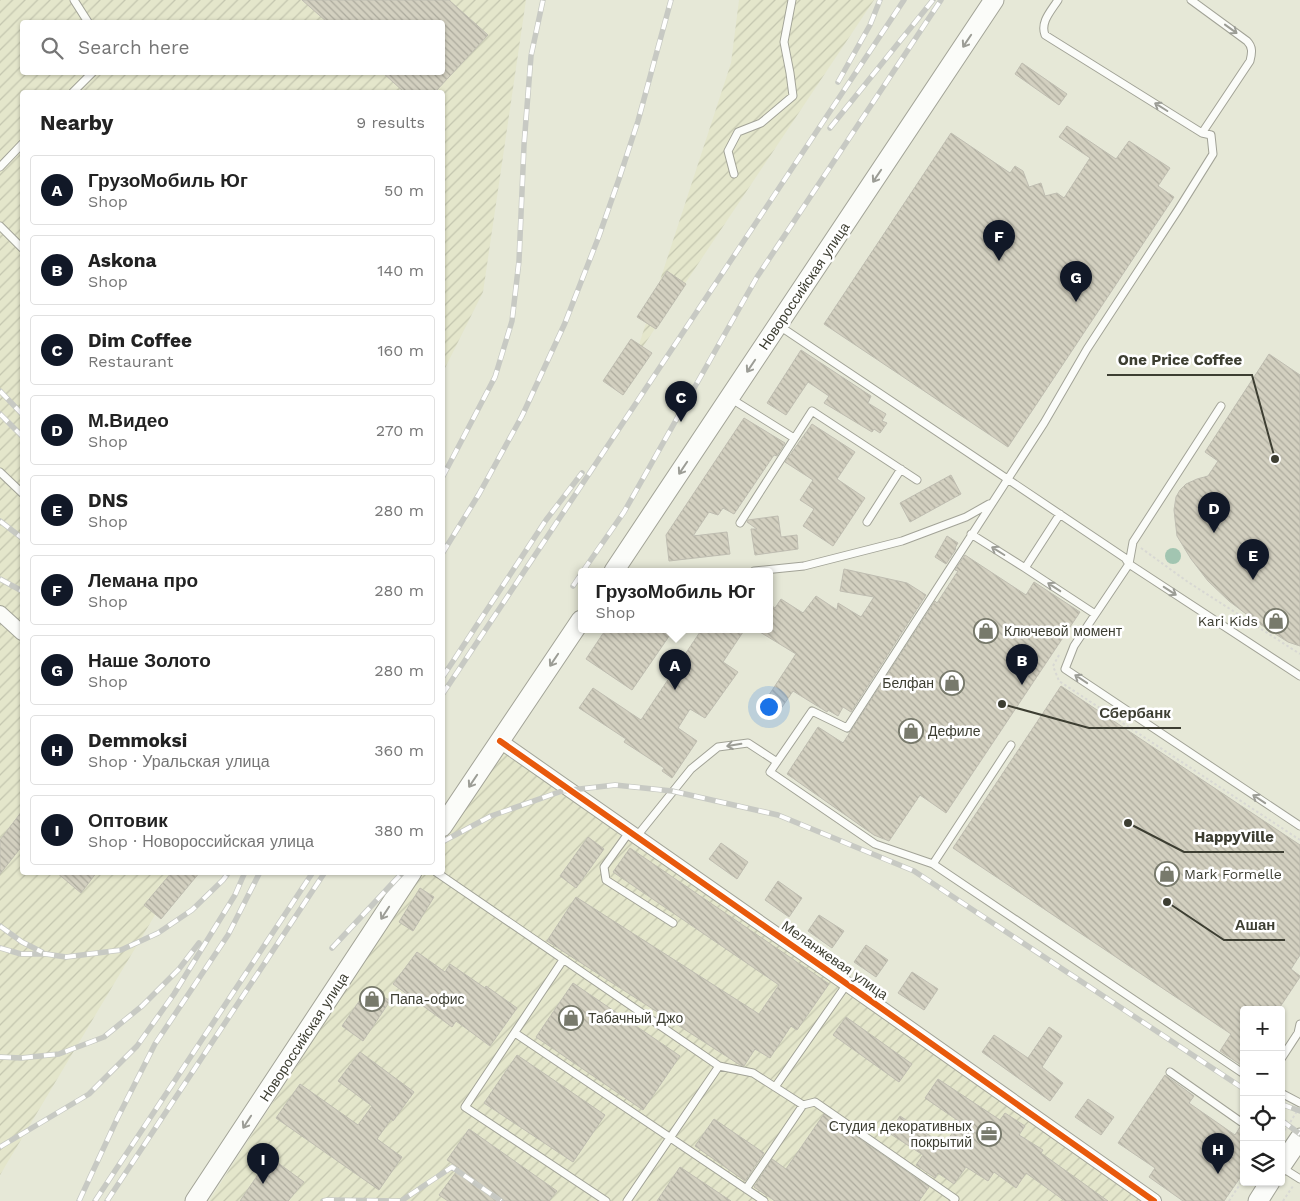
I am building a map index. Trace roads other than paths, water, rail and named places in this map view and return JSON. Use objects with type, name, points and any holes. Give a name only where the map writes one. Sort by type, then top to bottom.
[{"type":"main road","name":"Новороссийская улица","points":[[616,568],[994,0]]},
{"type":"main road","points":[[445,823],[578,624]]},
{"type":"main road","name":"Новороссийская улица","points":[[195,1201],[410,875]]},
{"type":"main road","points":[[1285,1157],[1300,1138]]},
{"type":"main road","points":[[1258,1201],[1267,1186]]},
{"type":"street","points":[[0,613],[19,627]]},
{"type":"street","name":"Меланжевая улица","points":[[500,741],[1154,1201]]},
{"type":"lane","points":[[74,0],[87,20]]},
{"type":"lane","points":[[734,174],[728,151],[738,132],[760,122],[794,96],[784,42],[792,0]]},
{"type":"lane","points":[[1058,0],[1043,24],[1045,35],[1202,133],[1211,135],[1213,154],[1097,334],[1044,423],[847,728],[812,711],[770,772],[875,844],[933,864],[1240,1071]]},
{"type":"lane","points":[[1192,0],[1247,41],[1251,45],[1252,52],[1250,61],[1202,133]]},
{"type":"lane","points":[[75,90],[89,75]]},
{"type":"lane","points":[[0,167],[20,146]]},
{"type":"lane","points":[[0,226],[20,246]]},
{"type":"lane","points":[[778,325],[1008,478],[1125,558],[1129,564],[1300,676]]},
{"type":"lane","points":[[730,398],[794,438]]},
{"type":"lane","points":[[1221,406],[1133,542],[1129,564],[1074,646],[1065,669],[1300,826]]},
{"type":"lane","points":[[740,522],[812,411],[917,480]]},
{"type":"lane","points":[[867,522],[901,469]]},
{"type":"lane","points":[[0,472],[20,491]]},
{"type":"lane","points":[[773,569],[804,566],[902,541],[966,517],[992,502]]},
{"type":"lane","points":[[1025,568],[1060,514]]},
{"type":"lane","points":[[971,534],[1095,614]]},
{"type":"lane","points":[[673,923],[606,880],[604,868],[691,769],[718,747],[748,743],[777,762]]},
{"type":"lane","points":[[933,864],[1012,744]]},
{"type":"lane","points":[[440,875],[719,1066],[753,1073],[803,1105]]},
{"type":"lane","points":[[563,960],[465,1107],[606,1201]]},
{"type":"lane","points":[[776,1087],[848,984]]},
{"type":"lane","points":[[1285,1053],[1298,1033],[1300,1024]]},
{"type":"lane","points":[[515,1033],[764,1201]]},
{"type":"lane","points":[[627,1201],[719,1066]]},
{"type":"lane","points":[[1170,1072],[1240,1121]]},
{"type":"lane","points":[[1285,1095],[1300,1103]]},
{"type":"lane","points":[[746,1189],[803,1105],[815,1102],[955,1199],[954,1201]]},
{"type":"lane","points":[[1285,1161],[1299,1178]]},
{"type":"railway","points":[[445,472],[495,377],[512,321],[519,261],[524,145],[531,56],[543,0]]},
{"type":"railway","points":[[445,549],[479,494],[522,416],[565,323],[619,179],[638,121],[671,0]]},
{"type":"railway","points":[[838,82],[870,25],[880,0]]},
{"type":"railway","points":[[445,690],[904,0]]},
{"type":"railway","points":[[830,128],[933,0]]},
{"type":"railway","points":[[585,568],[624,512],[757,277],[941,0]]},
{"type":"railway","points":[[0,391],[20,412]]},
{"type":"railway","points":[[0,414],[20,434]]},
{"type":"railway","points":[[445,673],[546,520],[582,473]]},
{"type":"railway","points":[[0,521],[20,536]]},
{"type":"railway","points":[[573,586],[578,578]]},
{"type":"railway","points":[[0,579],[20,590]]},
{"type":"railway","points":[[445,840],[491,816],[562,791],[615,785],[672,791],[778,815],[914,871],[1240,1086]]},
{"type":"railway","points":[[0,948],[21,954],[46,954],[66,957],[121,950],[158,933],[192,910],[227,875]]},
{"type":"railway","points":[[0,1147],[89,1094],[137,1046],[174,994],[235,895],[244,875]]},
{"type":"railway","points":[[79,1201],[155,1044],[228,935],[258,875]]},
{"type":"railway","points":[[95,1201],[311,875]]},
{"type":"railway","points":[[107,1201],[323,875]]},
{"type":"railway","points":[[332,948],[400,875]]},
{"type":"railway","points":[[0,926],[22,942],[42,952]]},
{"type":"railway","points":[[0,1057],[21,1058],[59,1054],[104,1037],[142,1006],[179,969],[199,943]]},
{"type":"railway","points":[[1285,1105],[1300,1111]]},
{"type":"railway","points":[[1285,1123],[1300,1134]]},
{"type":"railway","points":[[323,1201],[401,1201],[452,1167],[501,1201]]},
{"type":"place","name":"Лемана про","points":[[999,261]]},
{"type":"place","name":"Наше Золото","points":[[1076,302]]},
{"type":"place","name":"Dim Coffee","points":[[681,422]]},
{"type":"place","name":"One Price Coffee","points":[[1275,459]]},
{"type":"place","name":"М.Видео","points":[[1214,533]]},
{"type":"place","name":"DNS","points":[[1253,580]]},
{"type":"place","name":"Kari Kids","points":[[1276,621]]},
{"type":"place","name":"Ключевой момент","points":[[986,631]]},
{"type":"place","name":"Белфан","points":[[952,683]]},
{"type":"place","name":"Askona","points":[[1022,685]]},
{"type":"place","name":"ГрузоМобиль Юг","points":[[675,690]]},
{"type":"place","name":"Сбербанк","points":[[1002,704]]},
{"type":"place","name":"Дефиле","points":[[911,731]]},
{"type":"place","name":"HappyVille","points":[[1128,823]]},
{"type":"place","name":"Mark Formelle","points":[[1167,874]]},
{"type":"place","name":"Ашан","points":[[1167,902]]},
{"type":"place","name":"Папа-офис","points":[[372,999]]},
{"type":"place","name":"Табачный Джо","points":[[571,1018]]},
{"type":"place","name":"Студия декоративных покрытий","points":[[989,1134]]},
{"type":"place","name":"Demmoksi","points":[[1218,1174]]},
{"type":"place","name":"Оптовик","points":[[263,1184]]}]
